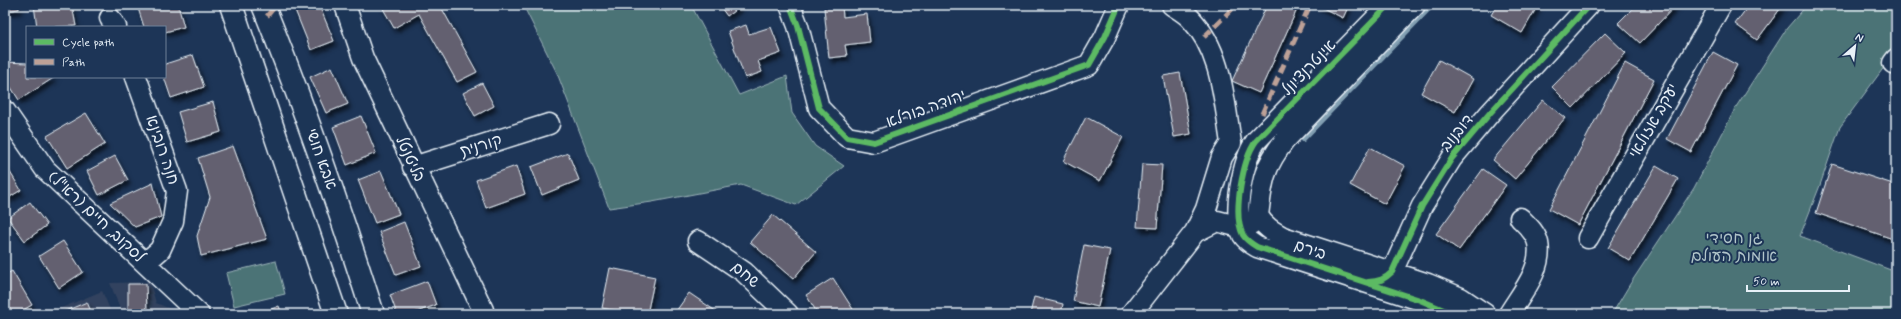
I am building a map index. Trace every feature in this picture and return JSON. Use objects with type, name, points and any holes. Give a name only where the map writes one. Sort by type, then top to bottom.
[{"type":"main road","points":[[231,5],[336,314]]},
{"type":"main road","name":"אבא חושי","points":[[263,5],[283,55],[348,234],[373,314]]},
{"type":"street","name":"בליטנטל","points":[[345,5],[363,58],[483,313]]},
{"type":"street","name":"יהודה בורלא","points":[[790,5],[798,26],[819,108],[847,137],[874,142],[1089,65],[1105,37],[1119,5]]},
{"type":"street","points":[[1131,314],[1195,232],[1211,215],[1222,158],[1231,143],[1224,92],[1219,71],[1198,27],[1189,17],[1172,5]]},
{"type":"street","name":"אינטרנציונל","points":[[1250,150],[1256,141],[1389,5]]},
{"type":"street","name":"אינטרנציונל","points":[[1258,216],[1262,182],[1269,162],[1285,140],[1415,5]]},
{"type":"street","name":"דובנוב","points":[[1392,272],[1422,206],[1452,158],[1490,113],[1590,5]]},
{"type":"street","name":"יעקב אזולאי","points":[[1588,238],[1721,5]]},
{"type":"street","points":[[1896,59],[1893,63],[1896,65]]},
{"type":"street","name":"חנה רובינא","points":[[136,78],[177,191],[173,221],[160,250],[145,264]]},
{"type":"street","name":"לסקוב, חיים (רא\"ל)","points":[[5,110],[45,169],[199,314]]},
{"type":"street","name":"קורנית","points":[[413,167],[550,124]]},
{"type":"street","points":[[1231,143],[1239,144],[1250,150],[1256,162],[1262,182]]},
{"type":"street","points":[[1240,227],[1238,212],[1239,200],[1250,150]]},
{"type":"street","points":[[1211,215],[1240,227],[1250,224],[1258,216]]},
{"type":"street","name":"בירם","points":[[1258,216],[1263,224],[1270,230],[1283,237],[1428,284],[1461,298],[1485,314]]},
{"type":"street","points":[[1509,314],[1530,280],[1537,261],[1538,243],[1532,231],[1520,218]]},
{"type":"street","name":"בירם","points":[[1240,227],[1248,241],[1257,247],[1420,300],[1453,314]]},
{"type":"street","name":"שחם","points":[[698,241],[744,272],[788,314]]},
{"type":"street","points":[[1364,282],[1377,282],[1386,278],[1392,272]]},
{"type":"shaded area","points":[[150,282],[156,303],[183,314],[122,314],[110,283]]},
{"type":"shaded area","points":[[102,291],[112,314],[47,314]]},
{"type":"green space","points":[[520,5],[691,5],[739,95],[787,76],[792,113],[815,146],[844,166],[796,205],[741,185],[652,202],[609,208],[557,73],[525,9]]},
{"type":"green space","name":"גן חסידי אומות העולם","points":[[1807,5],[1896,5],[1896,51],[1840,127],[1819,188],[1800,236],[1896,272],[1896,314],[1612,314],[1630,284],[1694,188],[1736,107],[1787,28]]},
{"type":"green space","points":[[276,261],[285,294],[234,306],[226,273]]},
{"type":"building","points":[[5,5],[19,5],[19,9],[5,11]]},
{"type":"building","points":[[34,5],[72,5],[76,26],[37,26]]},
{"type":"building","points":[[148,5],[178,5],[184,27],[166,32],[166,26],[144,26],[138,8]]},
{"type":"building","points":[[293,5],[319,5],[334,41],[311,50]]},
{"type":"building","points":[[381,5],[440,5],[477,72],[457,82],[419,14],[394,28]]},
{"type":"building","points":[[719,5],[740,5],[741,6],[727,16]]},
{"type":"building","points":[[1267,5],[1299,5],[1259,93],[1232,81]]},
{"type":"building","points":[[1317,5],[1349,5],[1343,18]]},
{"type":"building","points":[[1497,5],[1538,5],[1522,33],[1491,15]]},
{"type":"building","points":[[1636,5],[1676,5],[1640,43],[1618,23]]},
{"type":"building","points":[[1749,5],[1783,5],[1757,40],[1735,24]]},
{"type":"building","points":[[842,6],[843,17],[867,14],[870,42],[845,45],[847,56],[829,58],[824,8]]},
{"type":"building","points":[[746,25],[749,34],[771,27],[781,53],[758,61],[762,72],[745,78],[728,31]]},
{"type":"building","points":[[1605,33],[1626,53],[1573,108],[1552,87]]},
{"type":"building","points":[[1713,52],[1737,65],[1691,152],[1667,139]]},
{"type":"building","points":[[193,55],[204,87],[171,98],[164,78],[166,78],[166,64]]},
{"type":"building","points":[[1439,60],[1473,79],[1455,112],[1421,93]]},
{"type":"building","points":[[5,62],[26,63],[26,78],[53,78],[19,100],[5,78]]},
{"type":"building","points":[[1625,63],[1654,79],[1578,225],[1549,209]]},
{"type":"building","points":[[332,67],[348,104],[326,113],[310,77]]},
{"type":"building","points":[[1180,73],[1191,134],[1174,137],[1163,76]]},
{"type":"building","points":[[482,83],[494,106],[475,116],[463,93]]},
{"type":"building","points":[[1543,100],[1565,118],[1515,179],[1493,160]]},
{"type":"building","points":[[213,102],[221,132],[187,142],[178,112]]},
{"type":"building","points":[[86,113],[105,144],[67,168],[47,136]]},
{"type":"building","points":[[361,116],[376,153],[347,165],[333,127]]},
{"type":"building","points":[[1086,117],[1123,137],[1100,181],[1063,161]]},
{"type":"building","points":[[233,146],[267,239],[201,256],[197,236],[210,197],[198,158]]},
{"type":"building","points":[[1370,147],[1405,166],[1385,204],[1350,185]]},
{"type":"building","points":[[568,153],[579,180],[542,195],[531,167]]},
{"type":"building","points":[[115,156],[128,180],[99,195],[87,171]]},
{"type":"building","points":[[1142,164],[1162,165],[1157,228],[1137,227]]},
{"type":"building","points":[[1832,164],[1896,185],[1896,240],[1816,213]]},
{"type":"building","points":[[516,166],[525,194],[486,208],[476,180]]},
{"type":"building","points":[[1656,166],[1678,179],[1630,261],[1608,248]]},
{"type":"building","points":[[8,169],[21,190],[5,200],[5,171]]},
{"type":"building","points":[[1483,169],[1506,185],[1459,250],[1436,234]]},
{"type":"building","points":[[381,171],[399,214],[375,223],[358,180]]},
{"type":"building","points":[[153,183],[161,217],[135,227],[110,203]]},
{"type":"building","points":[[30,202],[47,225],[25,241],[8,218]]},
{"type":"building","points":[[773,215],[816,252],[793,279],[750,242]]},
{"type":"building","points":[[404,222],[421,266],[396,275],[379,232]]},
{"type":"building","points":[[63,241],[83,272],[59,288],[39,256]]},
{"type":"building","points":[[1084,245],[1110,250],[1098,307],[1073,301]]},
{"type":"building","points":[[610,268],[655,277],[647,314],[632,314],[602,308]]},
{"type":"building","points":[[12,271],[32,305],[16,314],[5,314],[5,275]]},
{"type":"building","points":[[833,278],[856,314],[818,314],[806,295]]},
{"type":"building","points":[[427,281],[436,305],[411,314],[397,314],[390,295]]},
{"type":"building","points":[[128,284],[146,284],[147,313],[166,314],[128,314]]},
{"type":"building","points":[[689,293],[720,314],[674,314]]},
{"type":"building","points":[[1034,297],[1063,304],[1061,314],[1030,314]]},
{"type":"building","points":[[87,302],[92,314],[58,314]]},
{"type":"building","points":[[279,306],[282,314],[259,314]]},
{"type":"waterway","points":[[1303,140],[1433,5]]},
{"type":"marked path","points":[[267,16],[276,5]]},
{"type":"marked path","points":[[1204,37],[1236,5]]},
{"type":"marked path","points":[[1262,114],[1310,5]]},
{"type":"cycle path","points":[[790,5],[798,26],[819,108],[847,137],[874,142],[1089,65],[1105,37],[1119,5]]},
{"type":"cycle path","points":[[1389,5],[1256,141],[1247,160],[1240,187],[1240,226],[1244,237],[1257,247],[1420,300],[1453,314]]},
{"type":"cycle path","points":[[1368,282],[1382,280],[1392,272],[1422,206],[1452,158],[1490,113],[1589,5]]}]
